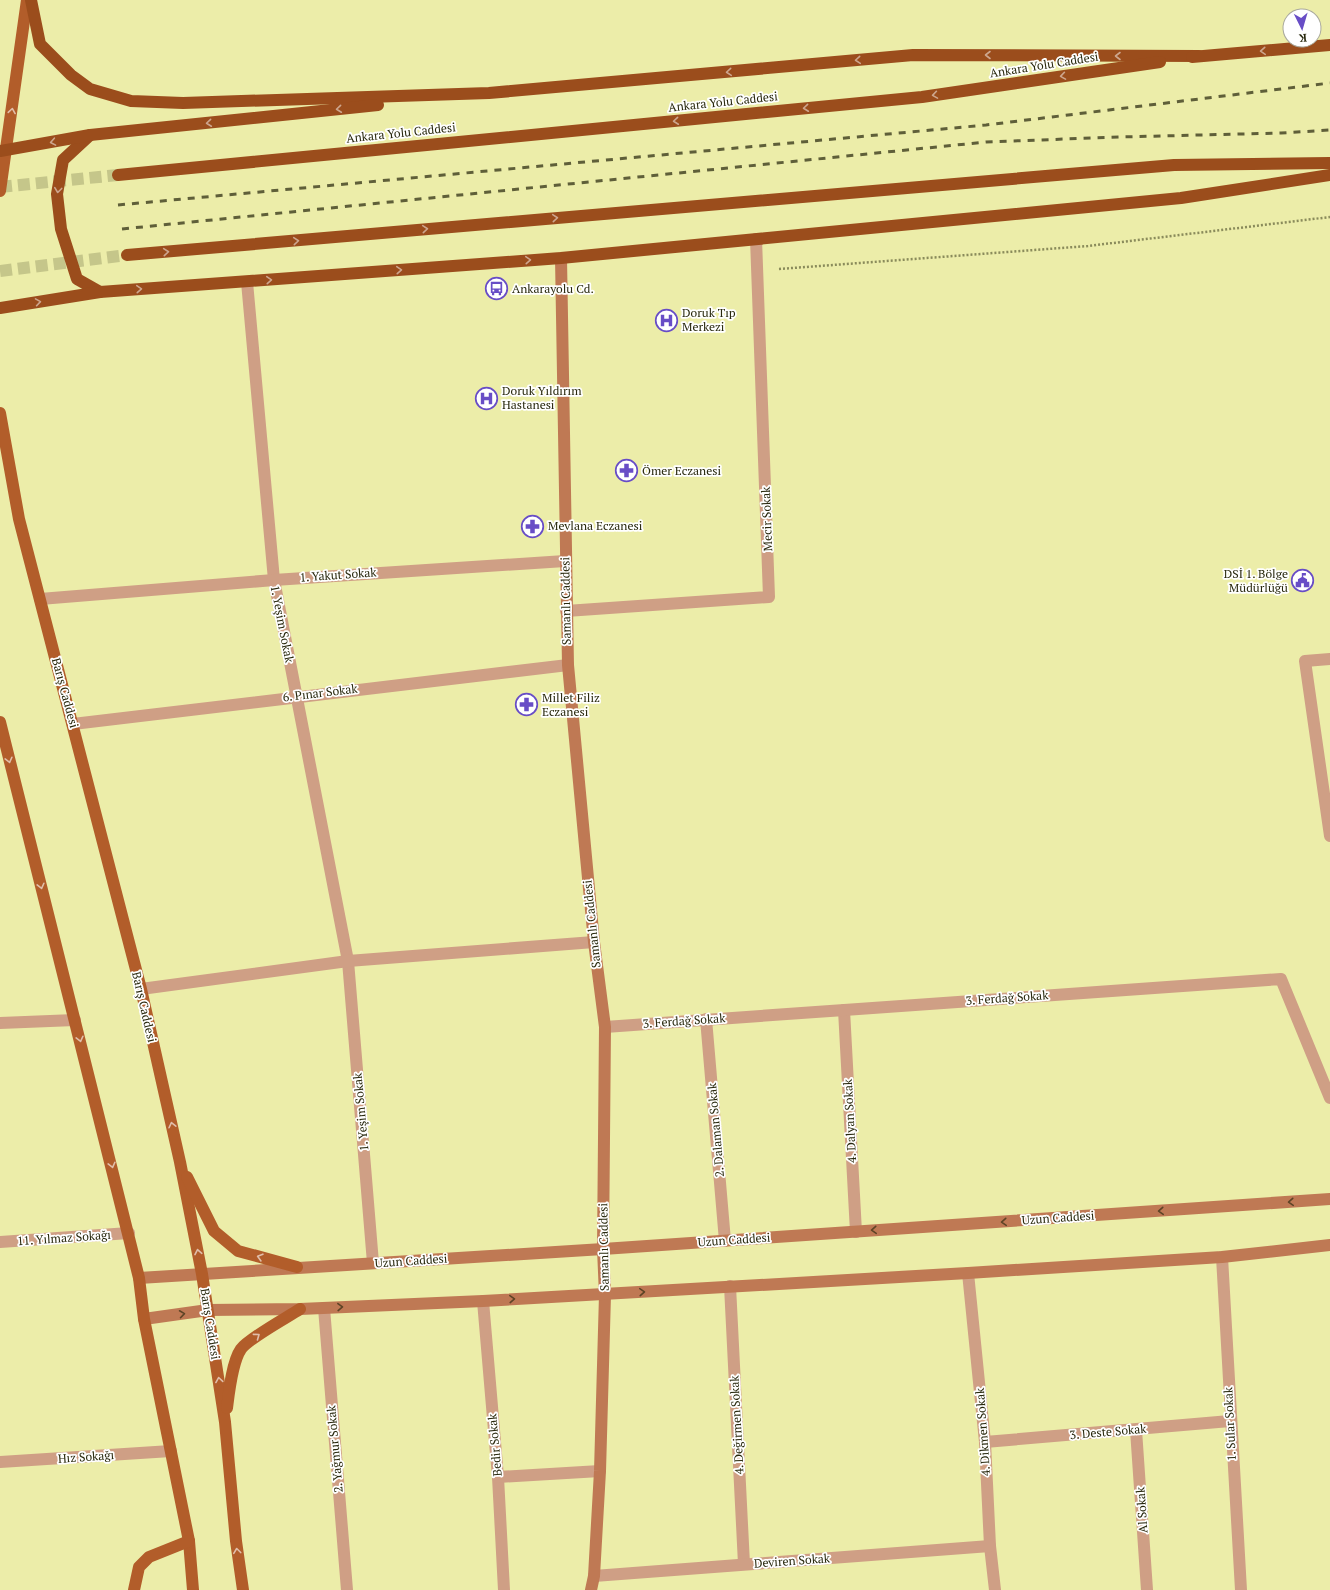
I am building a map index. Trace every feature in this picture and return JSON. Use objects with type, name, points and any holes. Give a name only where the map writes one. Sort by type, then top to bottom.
[{"type":"highway","points":[[31,0],[40,44],[71,75],[90,89],[131,101],[183,103],[489,93]]},
{"type":"highway","name":"Ankara Yolu Caddesi","points":[[118,175],[922,97],[1199,56],[1330,45]]},
{"type":"highway","points":[[3,150],[90,135],[489,93],[913,55],[1199,56]]},
{"type":"highway","points":[[90,135],[63,160],[57,194],[61,229],[77,279],[100,292]]},
{"type":"highway","points":[[128,255],[1166,166],[1330,162]]},
{"type":"highway","points":[[0,308],[100,292],[560,258],[1181,198],[1330,175]]},
{"type":"main road","points":[[0,191],[3,150],[28,0]]},
{"type":"main road","name":"Samanlı Caddesi","points":[[560,258],[568,665],[594,942],[605,1027],[603,1249],[605,1295],[600,1470],[594,1576],[591,1590]]},
{"type":"main road","name":"Barış Caddesi","points":[[0,413],[2,433],[19,518],[141,990],[180,1162],[202,1274],[225,1422],[242,1590]]},
{"type":"main road","points":[[0,722],[1,734],[75,1020],[139,1278],[144,1319],[189,1540],[193,1590]]},
{"type":"main road","points":[[180,1162],[214,1231],[238,1251],[297,1267]]},
{"type":"main road","name":"Uzun Caddesi","points":[[139,1278],[725,1241],[1330,1199]]},
{"type":"main road","points":[[144,1319],[208,1310],[300,1309],[483,1301],[968,1273],[1222,1257],[1330,1245]]},
{"type":"main road","points":[[225,1422],[232,1375],[242,1348],[300,1309]]},
{"type":"main road","points":[[134,1590],[139,1567],[149,1557],[189,1540]]},
{"type":"street","name":"Mecir Sokak","points":[[566,611],[769,597],[756,239]]},
{"type":"street","name":"1. Yeşim Sokak","points":[[248,282],[274,580],[348,961],[374,1263]]},
{"type":"street","name":"1. Yakut Sokak","points":[[40,598],[274,580],[565,561]]},
{"type":"street","points":[[1330,659],[1305,661],[1330,836]]},
{"type":"street","name":"6. Pınar Sokak","points":[[73,724],[296,696],[568,665]]},
{"type":"street","points":[[141,990],[348,961],[594,942]]},
{"type":"street","name":"3. Ferdağ Sokak","points":[[605,1027],[1281,979],[1330,1098]]},
{"type":"street","name":"4. Dalyan Sokak","points":[[844,1010],[856,1232]]},
{"type":"street","name":"2. Dalaman Sokak","points":[[706,1019],[725,1241]]},
{"type":"street","points":[[0,1023],[75,1020]]},
{"type":"street","name":"11. Yılmaz Sokağı","points":[[0,1242],[128,1233]]},
{"type":"street","name":"1. Sular Sokak","points":[[1222,1257],[1230,1422],[1241,1590]]},
{"type":"street","name":"4. Dikmen Sokak","points":[[968,1273],[985,1442],[990,1546],[995,1590]]},
{"type":"street","name":"4. Değirmen Sokak","points":[[730,1286],[744,1564]]},
{"type":"street","name":"Bedir Sokak","points":[[483,1301],[498,1477],[504,1590]]},
{"type":"street","name":"2. Yağmur Sokak","points":[[324,1308],[347,1590]]},
{"type":"street","name":"3. Deste Sokak","points":[[985,1442],[1230,1422]]},
{"type":"street","name":"Al Sokak","points":[[1136,1430],[1148,1590]]},
{"type":"street","name":"Hız Sokağı","points":[[0,1462],[171,1451]]},
{"type":"street","points":[[498,1477],[600,1470]]},
{"type":"street","name":"Deviren Sokak","points":[[594,1576],[990,1546]]},
{"type":"path","points":[[757,271],[1088,246],[1330,218]]},
{"type":"tunnel","points":[[0,187],[118,175]]},
{"type":"tunnel","points":[[0,271],[127,255]]},
{"type":"railway","points":[[118,205],[986,125],[1330,83]]},
{"type":"railway","points":[[122,229],[986,142],[1281,133],[1330,130]]},
{"type":"place","name":"Ankarayolu Cd.","points":[[497,289]]},
{"type":"place","name":"Doruk Tıp Merkezi","points":[[666,320]]},
{"type":"place","name":"Doruk Yıldırım Hastanesi","points":[[486,398]]},
{"type":"place","name":"Ömer Eczanesi","points":[[627,471]]},
{"type":"place","name":"Mevlana Eczanesi","points":[[533,526]]},
{"type":"place","name":"DSİ 1. Bölge Müdürlüğü","points":[[1303,581]]},
{"type":"place","name":"Millet Filiz Eczanesi","points":[[527,705]]}]
